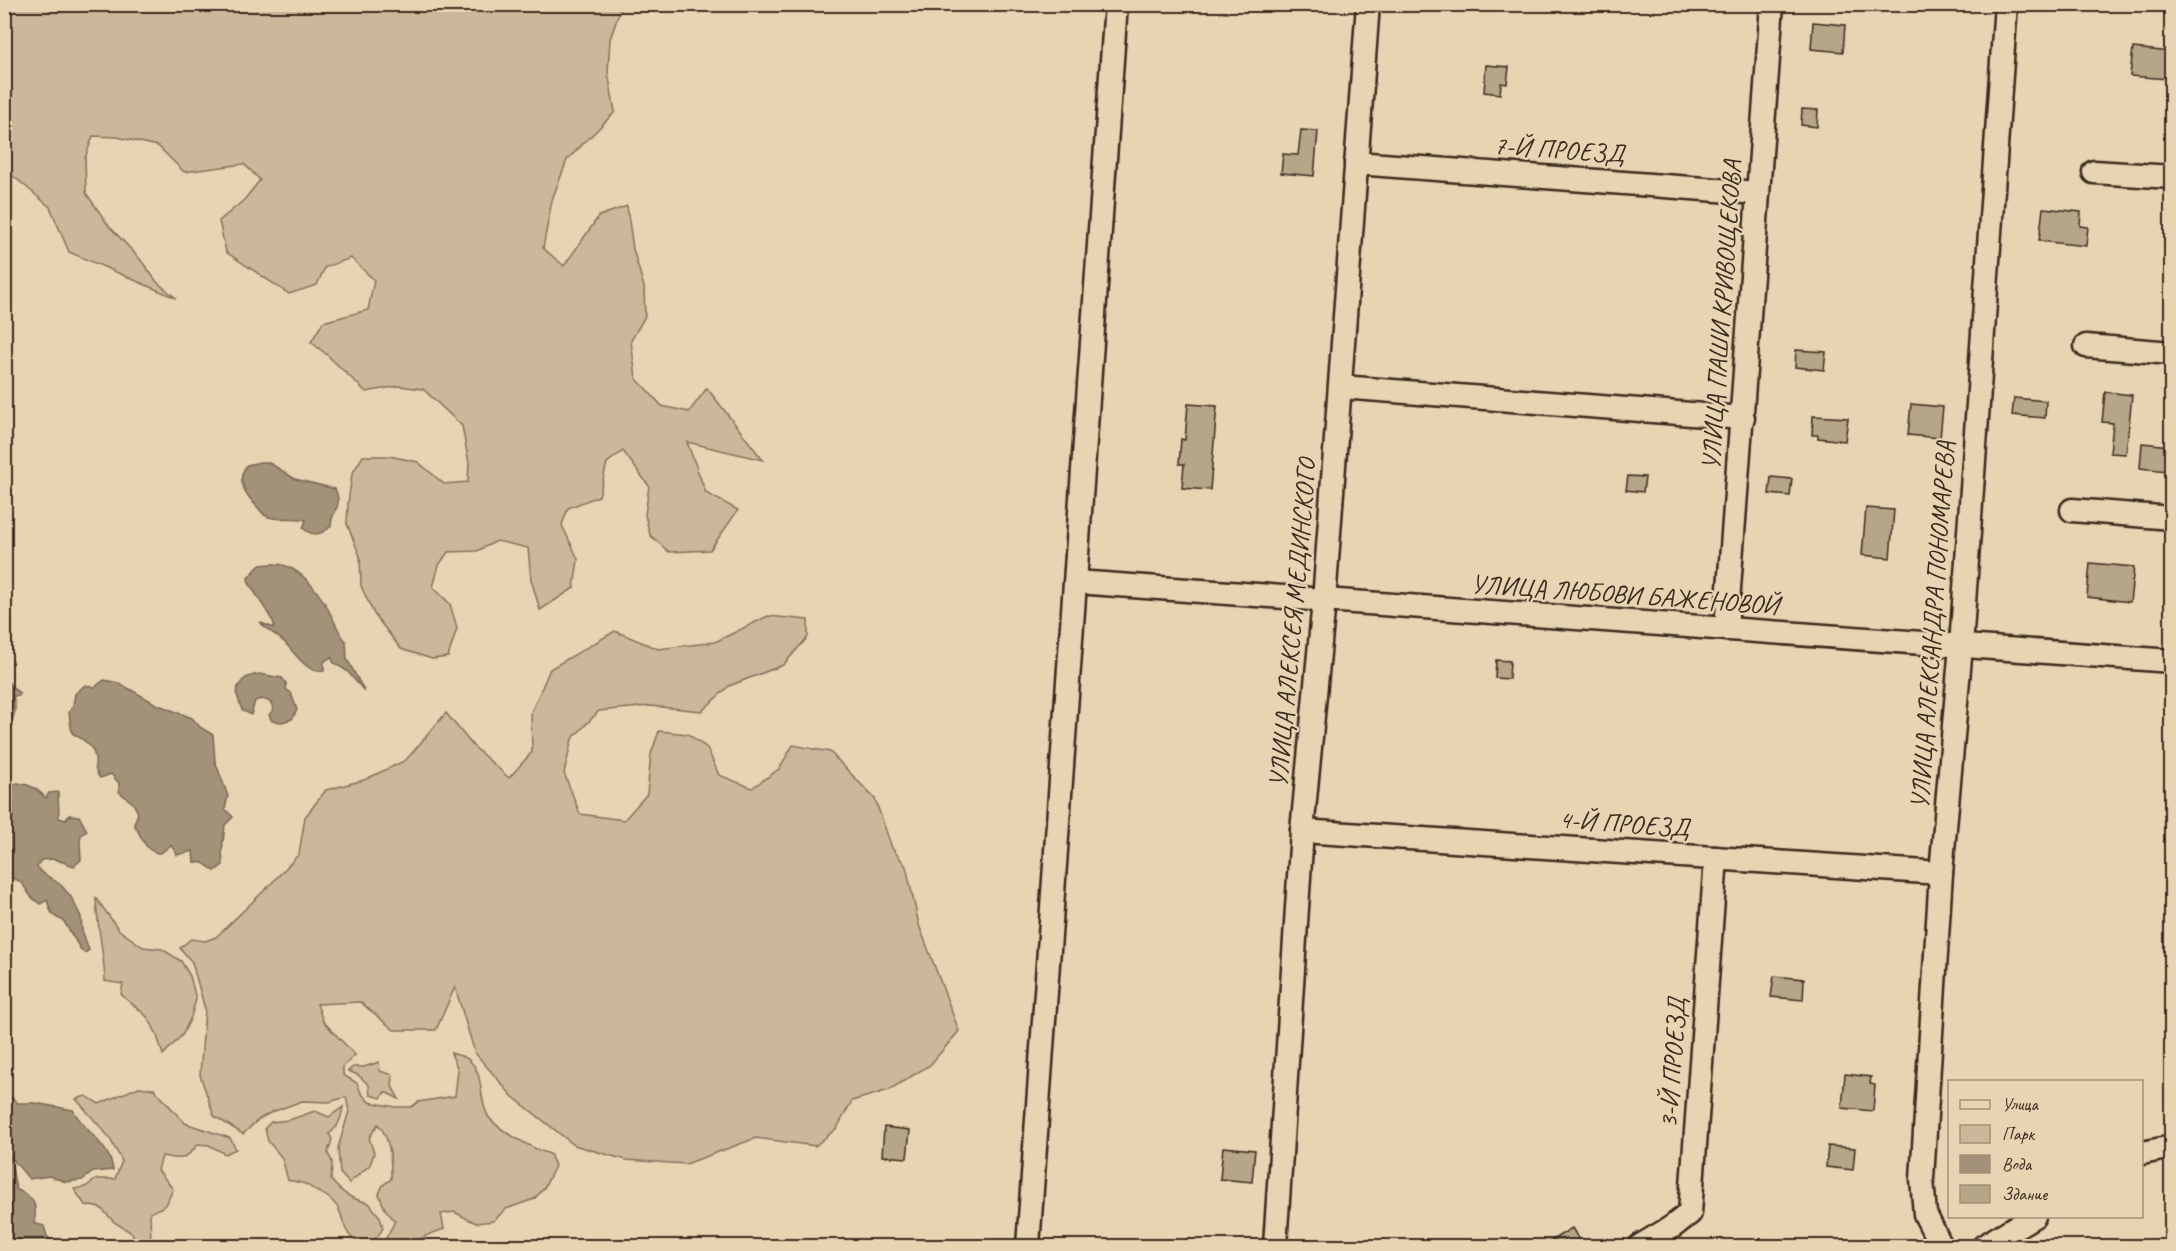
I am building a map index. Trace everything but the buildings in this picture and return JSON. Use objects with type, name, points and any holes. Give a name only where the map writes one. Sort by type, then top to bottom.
[{"type":"street","points":[[1028,1246],[1116,4]]},
{"type":"street","name":"УЛИЦА АЛЕКСЕЯ МЕДИНСКОГО","points":[[1275,1246],[1302,831],[1324,601],[1368,4]]},
{"type":"street","name":"УЛИЦА ПАШИ КРИВОЩЕКОВА","points":[[1726,629],[1772,4]]},
{"type":"street","name":"УЛИЦА АЛЕКСАНДРА ПОНОМАРЕВА","points":[[1941,1246],[1925,1215],[1922,1179],[1941,873],[1961,646],[2006,4]]},
{"type":"street","name":"7-Й ПРОЕЗД","points":[[1356,163],[1758,193]]},
{"type":"street","points":[[2094,172],[2172,177]]},
{"type":"street","points":[[2086,346],[2172,353]]},
{"type":"street","points":[[1341,387],[1743,418]]},
{"type":"street","points":[[2072,510],[2172,518]]},
{"type":"street","name":"УЛИЦА ЛЮБОВИ БАЖЕНОВОЙ","points":[[1076,582],[2172,661]]},
{"type":"street","name":"4-Й ПРОЕЗД","points":[[1302,831],[1941,873]]},
{"type":"street","name":"3-Й ПРОЕЗД","points":[[1640,1246],[1664,1240],[1690,1213],[1716,858]]},
{"type":"street","points":[[2143,1153],[2172,1147]]},
{"type":"street","points":[[1984,1246],[2031,1218]]},
{"type":"green space","points":[[4,5],[622,5],[610,39],[608,72],[615,112],[567,160],[552,200],[543,248],[564,266],[599,216],[627,206],[633,249],[644,287],[645,316],[631,341],[636,378],[662,406],[689,412],[707,388],[763,460],[687,442],[706,493],[738,510],[710,550],[669,552],[650,535],[645,515],[649,486],[623,451],[607,463],[599,496],[568,508],[562,525],[578,559],[574,588],[540,610],[531,579],[528,548],[497,541],[477,551],[448,552],[439,565],[433,587],[450,604],[457,628],[448,657],[432,659],[401,649],[374,614],[361,586],[360,556],[347,524],[352,474],[363,456],[389,456],[418,462],[444,484],[468,482],[469,463],[462,426],[423,389],[399,386],[366,392],[311,342],[323,322],[368,310],[374,280],[351,258],[325,267],[317,285],[289,294],[226,252],[219,221],[244,200],[260,180],[244,164],[184,172],[158,146],[117,137],[93,136],[85,158],[86,193],[109,226],[140,259],[157,282],[176,298],[69,252],[50,207],[12,175],[9,129],[4,121]]},
{"type":"green space","points":[[768,616],[808,620],[808,637],[783,665],[729,686],[702,711],[650,706],[599,711],[572,739],[564,773],[580,814],[624,820],[647,794],[651,754],[659,731],[688,734],[707,748],[719,775],[752,788],[779,769],[793,745],[830,752],[875,799],[892,848],[906,866],[919,925],[959,1031],[930,1065],[889,1090],[852,1101],[837,1128],[815,1146],[756,1138],[686,1164],[626,1160],[574,1145],[512,1096],[475,1053],[455,987],[436,1030],[394,1030],[360,1002],[317,1004],[323,1021],[355,1055],[343,1067],[343,1075],[357,1083],[361,1093],[369,1102],[395,1107],[411,1107],[418,1102],[455,1096],[458,1070],[451,1053],[463,1057],[469,1060],[477,1072],[485,1109],[492,1121],[516,1138],[550,1154],[555,1166],[544,1188],[534,1199],[506,1209],[493,1221],[476,1223],[454,1212],[441,1214],[444,1229],[423,1237],[413,1246],[388,1246],[385,1240],[395,1221],[385,1209],[379,1194],[383,1185],[391,1179],[391,1172],[388,1143],[378,1124],[369,1138],[374,1153],[370,1165],[349,1183],[340,1173],[338,1148],[349,1111],[346,1097],[329,1102],[302,1101],[259,1119],[243,1134],[214,1116],[200,1075],[205,1009],[192,962],[180,948],[191,939],[205,941],[216,937],[299,854],[305,817],[326,790],[364,780],[406,760],[446,713],[473,746],[509,778],[532,752],[531,713],[550,669],[615,631],[658,649],[715,642]]},
{"type":"green space","points":[[96,898],[119,930],[143,947],[162,949],[181,961],[190,976],[196,999],[191,1017],[183,1034],[163,1055],[150,1021],[121,994],[123,984],[105,981]]},
{"type":"green space","points":[[379,1062],[380,1071],[393,1075],[392,1086],[399,1099],[385,1092],[381,1098],[370,1095],[369,1085],[358,1075],[348,1071],[353,1067],[364,1067]]},
{"type":"green space","points":[[139,1087],[154,1089],[185,1123],[230,1138],[236,1149],[225,1154],[209,1145],[198,1144],[190,1154],[182,1158],[162,1156],[158,1170],[173,1189],[166,1205],[150,1213],[151,1242],[137,1244],[132,1233],[114,1222],[101,1208],[85,1205],[74,1189],[85,1187],[97,1179],[115,1179],[122,1161],[109,1137],[76,1099],[86,1096],[99,1104]]},
{"type":"green space","points":[[343,1107],[339,1122],[329,1134],[332,1139],[328,1153],[332,1162],[331,1180],[348,1195],[369,1203],[380,1217],[383,1228],[374,1239],[364,1243],[353,1239],[349,1234],[339,1209],[329,1198],[305,1184],[288,1180],[282,1158],[268,1141],[265,1128],[271,1122],[289,1120],[315,1111],[329,1117]]},
{"type":"water","points":[[268,462],[295,479],[335,489],[338,505],[331,526],[321,533],[313,534],[303,528],[306,520],[264,515],[250,499],[242,483],[243,471],[247,465]]},
{"type":"water","points":[[260,565],[283,565],[294,570],[319,595],[346,641],[347,659],[365,692],[347,671],[334,663],[331,657],[324,662],[324,671],[312,669],[261,623],[274,628],[274,623],[248,578]]},
{"type":"water","points":[[259,674],[282,678],[286,683],[286,689],[291,693],[297,710],[292,719],[282,722],[272,721],[269,715],[273,710],[273,705],[264,700],[255,701],[251,715],[242,710],[236,692],[244,679]]},
{"type":"water","points":[[5,678],[20,693],[19,696],[13,696],[14,714],[11,722],[5,728]]},
{"type":"water","points":[[104,680],[119,683],[156,704],[192,718],[200,727],[213,735],[215,761],[228,796],[225,809],[233,817],[225,825],[223,865],[215,871],[203,863],[194,862],[193,851],[177,855],[171,845],[161,853],[147,847],[134,824],[138,813],[133,803],[119,792],[119,783],[111,774],[100,778],[95,768],[93,750],[72,733],[69,713],[75,694],[85,685],[95,687]]},
{"type":"water","points":[[17,783],[26,784],[46,798],[49,793],[58,792],[59,818],[66,820],[69,815],[79,816],[87,831],[81,835],[81,860],[74,866],[54,859],[41,860],[37,866],[40,871],[61,885],[71,897],[81,917],[82,930],[89,950],[85,953],[63,920],[52,913],[47,900],[41,904],[30,896],[18,881],[5,877],[5,825],[11,823],[13,819],[11,787]]},
{"type":"water","points":[[4,1090],[18,1103],[35,1103],[73,1110],[111,1161],[113,1170],[93,1172],[82,1180],[66,1182],[49,1176],[29,1179],[10,1156],[16,1189],[31,1198],[35,1206],[34,1223],[44,1226],[47,1236],[55,1246],[5,1246]]}]
